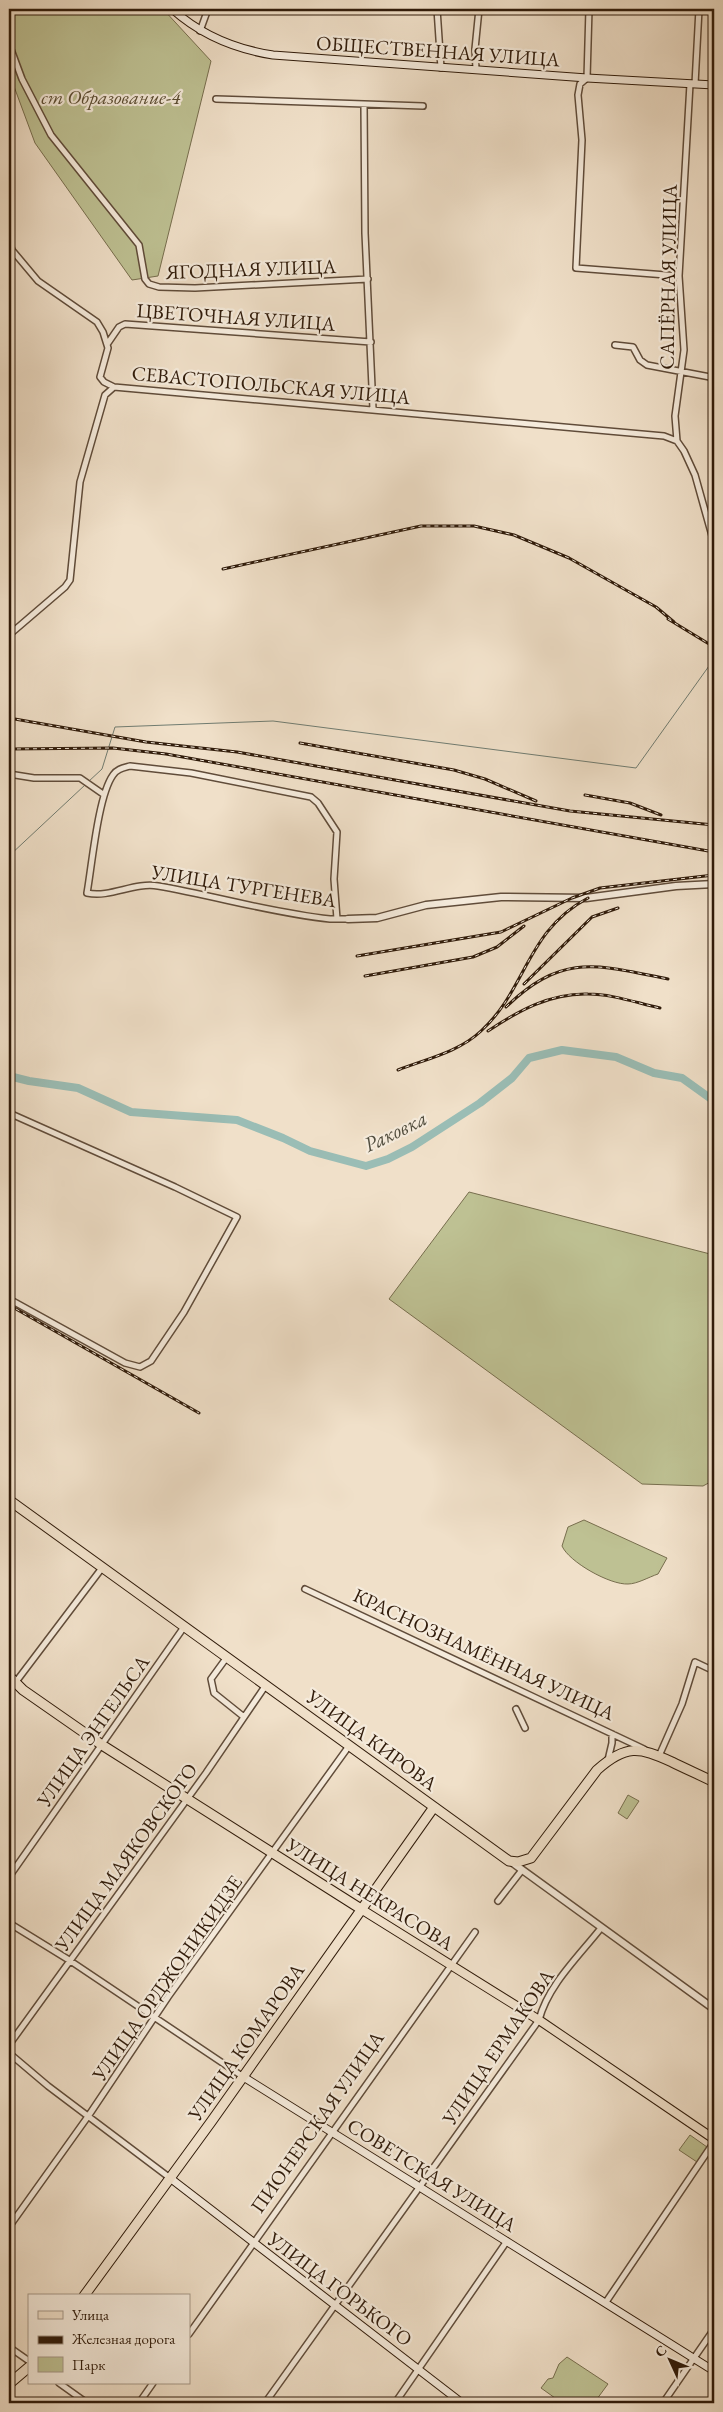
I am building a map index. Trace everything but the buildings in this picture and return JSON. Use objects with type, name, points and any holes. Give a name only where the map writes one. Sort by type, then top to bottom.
[{"type":"highway","name":"УЛИЦА КИРОВА","points":[[9,1500],[509,1860]]},
{"type":"highway","name":"УЛИЦА НЕКРАСОВА","points":[[12,1680],[102,1745],[361,1909]]},
{"type":"highway","name":"КРАСНОЗНАМЁННАЯ УЛИЦА","points":[[608,1760],[634,1750],[647,1751],[714,1782]]},
{"type":"highway","points":[[509,1860],[518,1862],[531,1858],[598,1770],[608,1760]]},
{"type":"highway","name":"УЛИЦА КОМАРОВА","points":[[85,2294],[434,1807]]},
{"type":"highway","points":[[9,2384],[28,2368]]},
{"type":"main road","name":"ОБЩЕСТВЕННАЯ УЛИЦА","points":[[172,9],[200,31],[227,44],[251,52],[441,68],[714,85]]},
{"type":"main road","name":"УЛИЦА НЕКРАСОВА","points":[[361,1909],[539,2020],[714,2141]]},
{"type":"main road","name":"СОВЕТСКАЯ УЛИЦА","points":[[242,2076],[714,2371]]},
{"type":"main road","name":"УЛИЦА ГОРЬКОГО","points":[[170,2178],[462,2403]]},
{"type":"street","points":[[200,31],[208,9]]},
{"type":"street","points":[[437,9],[441,68]]},
{"type":"street","points":[[476,69],[475,49],[479,9]]},
{"type":"street","points":[[590,9],[587,78],[580,84],[578,95],[582,140],[576,268],[679,276]]},
{"type":"street","name":"САПЁРНАЯ УЛИЦА","points":[[678,441],[675,416],[682,371],[684,322],[679,276],[699,9]]},
{"type":"street","name":"ЯГОДНАЯ УЛИЦА","points":[[9,44],[22,79],[51,135],[139,245],[143,258],[146,282],[152,286],[172,288],[368,280]]},
{"type":"street","points":[[216,99],[423,106]]},
{"type":"street","points":[[364,105],[373,409]]},
{"type":"street","points":[[9,240],[12,250],[38,281],[96,322],[108,344],[100,377],[104,382],[114,387]]},
{"type":"street","name":"ЦВЕТОЧНАЯ УЛИЦА","points":[[108,344],[120,327],[126,324],[371,342]]},
{"type":"street","points":[[615,345],[633,346],[640,360],[647,366],[710,377],[714,382]]},
{"type":"street","name":"СЕВАСТОПОЛЬСКАЯ УЛИЦА","points":[[9,635],[65,587],[70,580],[82,471],[106,395],[114,387],[664,436],[678,441]]},
{"type":"street","points":[[678,441],[695,475],[714,543]]},
{"type":"street","points":[[9,774],[34,778],[80,778],[103,794],[114,774],[121,768],[130,766],[191,773],[311,797],[318,803],[337,832],[334,879],[337,919]]},
{"type":"street","name":"УЛИЦА ТУРГЕНЕВА","points":[[103,794],[87,893],[98,895],[131,887],[159,886],[285,914],[348,919],[378,918],[426,905],[509,897],[586,898],[667,887],[714,884]]},
{"type":"street","points":[[9,1113],[175,1187],[237,1217],[184,1312],[151,1361],[140,1366],[125,1363],[9,1299]]},
{"type":"street","points":[[9,1691],[12,1680],[102,1568]]},
{"type":"street","name":"КРАСНОЗНАМЁННАЯ УЛИЦА","points":[[305,1589],[647,1751]]},
{"type":"street","name":"УЛИЦА ЭНГЕЛЬСА","points":[[9,1877],[184,1627]]},
{"type":"street","points":[[227,1657],[211,1679],[214,1693],[244,1717]]},
{"type":"street","points":[[659,1756],[682,1704],[695,1662],[714,1671]]},
{"type":"street","name":"УЛИЦА МАЯКОВСКОГО","points":[[9,2045],[266,1685]]},
{"type":"street","points":[[516,1709],[525,1728]]},
{"type":"street","points":[[608,1760],[612,1734]]},
{"type":"street","name":"УЛИЦА ОРДЖОНИКИДЗЕ","points":[[9,2226],[89,2115],[154,2018],[274,1854],[349,1746]]},
{"type":"street","points":[[498,1901],[531,1858]]},
{"type":"street","name":"УЛИЦА КИРОВА","points":[[509,1860],[714,2009]]},
{"type":"street","name":"СОВЕТСКАЯ УЛИЦА","points":[[9,1923],[69,1960],[242,2076]]},
{"type":"street","name":"УЛИЦА ЕРМАКОВА","points":[[265,2403],[539,2020],[543,2005],[550,1992],[601,1928]]},
{"type":"street","name":"ПИОНЕРСКАЯ УЛИЦА","points":[[190,2333],[474,1932]]},
{"type":"street","name":"УЛИЦА ГОРЬКОГО","points":[[9,2053],[48,2086],[89,2115],[170,2178]]},
{"type":"street","points":[[606,2302],[714,2141]]},
{"type":"street","points":[[395,2403],[507,2241]]},
{"type":"street","points":[[663,2403],[714,2329]]},
{"type":"street","points":[[9,2347],[28,2359]]},
{"type":"street","points":[[60,2384],[87,2403]]},
{"type":"street","points":[[139,2403],[153,2384]]},
{"type":"green space","name":"ст Образование-4","points":[[9,9],[163,9],[211,61],[158,276],[132,280],[35,143],[9,73]]},
{"type":"green space","points":[[469,1192],[714,1255],[714,1480],[703,1486],[642,1484],[389,1299]]},
{"type":"green space","points":[[584,1520],[667,1558],[658,1574],[628,1584],[601,1577],[581,1565],[562,1546],[568,1527]]},
{"type":"green space","points":[[628,1795],[639,1801],[627,1819],[618,1813]]},
{"type":"green space","points":[[690,2135],[707,2147],[697,2162],[679,2150]]},
{"type":"green space","points":[[567,2357],[608,2384],[594,2403],[583,2401],[581,2403],[562,2403],[541,2388],[548,2379],[553,2378],[559,2364]]},
{"type":"waterway","points":[[88,782],[102,769],[115,727],[273,721],[636,768],[714,659]]},
{"type":"waterway","points":[[9,856],[85,785]]},
{"type":"waterway","name":"Раковка","points":[[9,1076],[78,1088],[131,1112],[237,1120],[310,1151],[366,1166],[388,1159],[412,1147],[480,1103],[512,1078],[529,1058],[562,1050],[616,1057],[654,1073],[682,1078],[714,1101]]},
{"type":"railway","points":[[223,569],[421,526],[474,526],[514,535],[569,558],[656,607],[674,622]]},
{"type":"railway","points":[[668,619],[714,647]]},
{"type":"railway","points":[[9,718],[146,742],[237,752],[570,811],[714,825]]},
{"type":"railway","points":[[300,743],[454,770],[485,779],[536,801]]},
{"type":"railway","points":[[9,749],[113,748],[166,754],[714,852]]},
{"type":"railway","points":[[585,795],[630,803],[661,815]]},
{"type":"railway","points":[[357,956],[501,932],[572,898],[600,888],[714,875]]},
{"type":"railway","points":[[398,1070],[452,1050],[481,1031],[496,1015],[528,961],[552,927],[567,911],[588,898]]},
{"type":"railway","points":[[524,984],[592,917],[618,908]]},
{"type":"railway","points":[[365,976],[473,957],[497,947],[524,926]]},
{"type":"railway","points":[[506,1007],[526,989],[545,977],[564,970],[582,967],[601,967],[668,979]]},
{"type":"railway","points":[[488,1031],[523,1010],[548,1000],[574,994],[606,995],[660,1008]]},
{"type":"railway","points":[[9,1305],[199,1413]]}]
